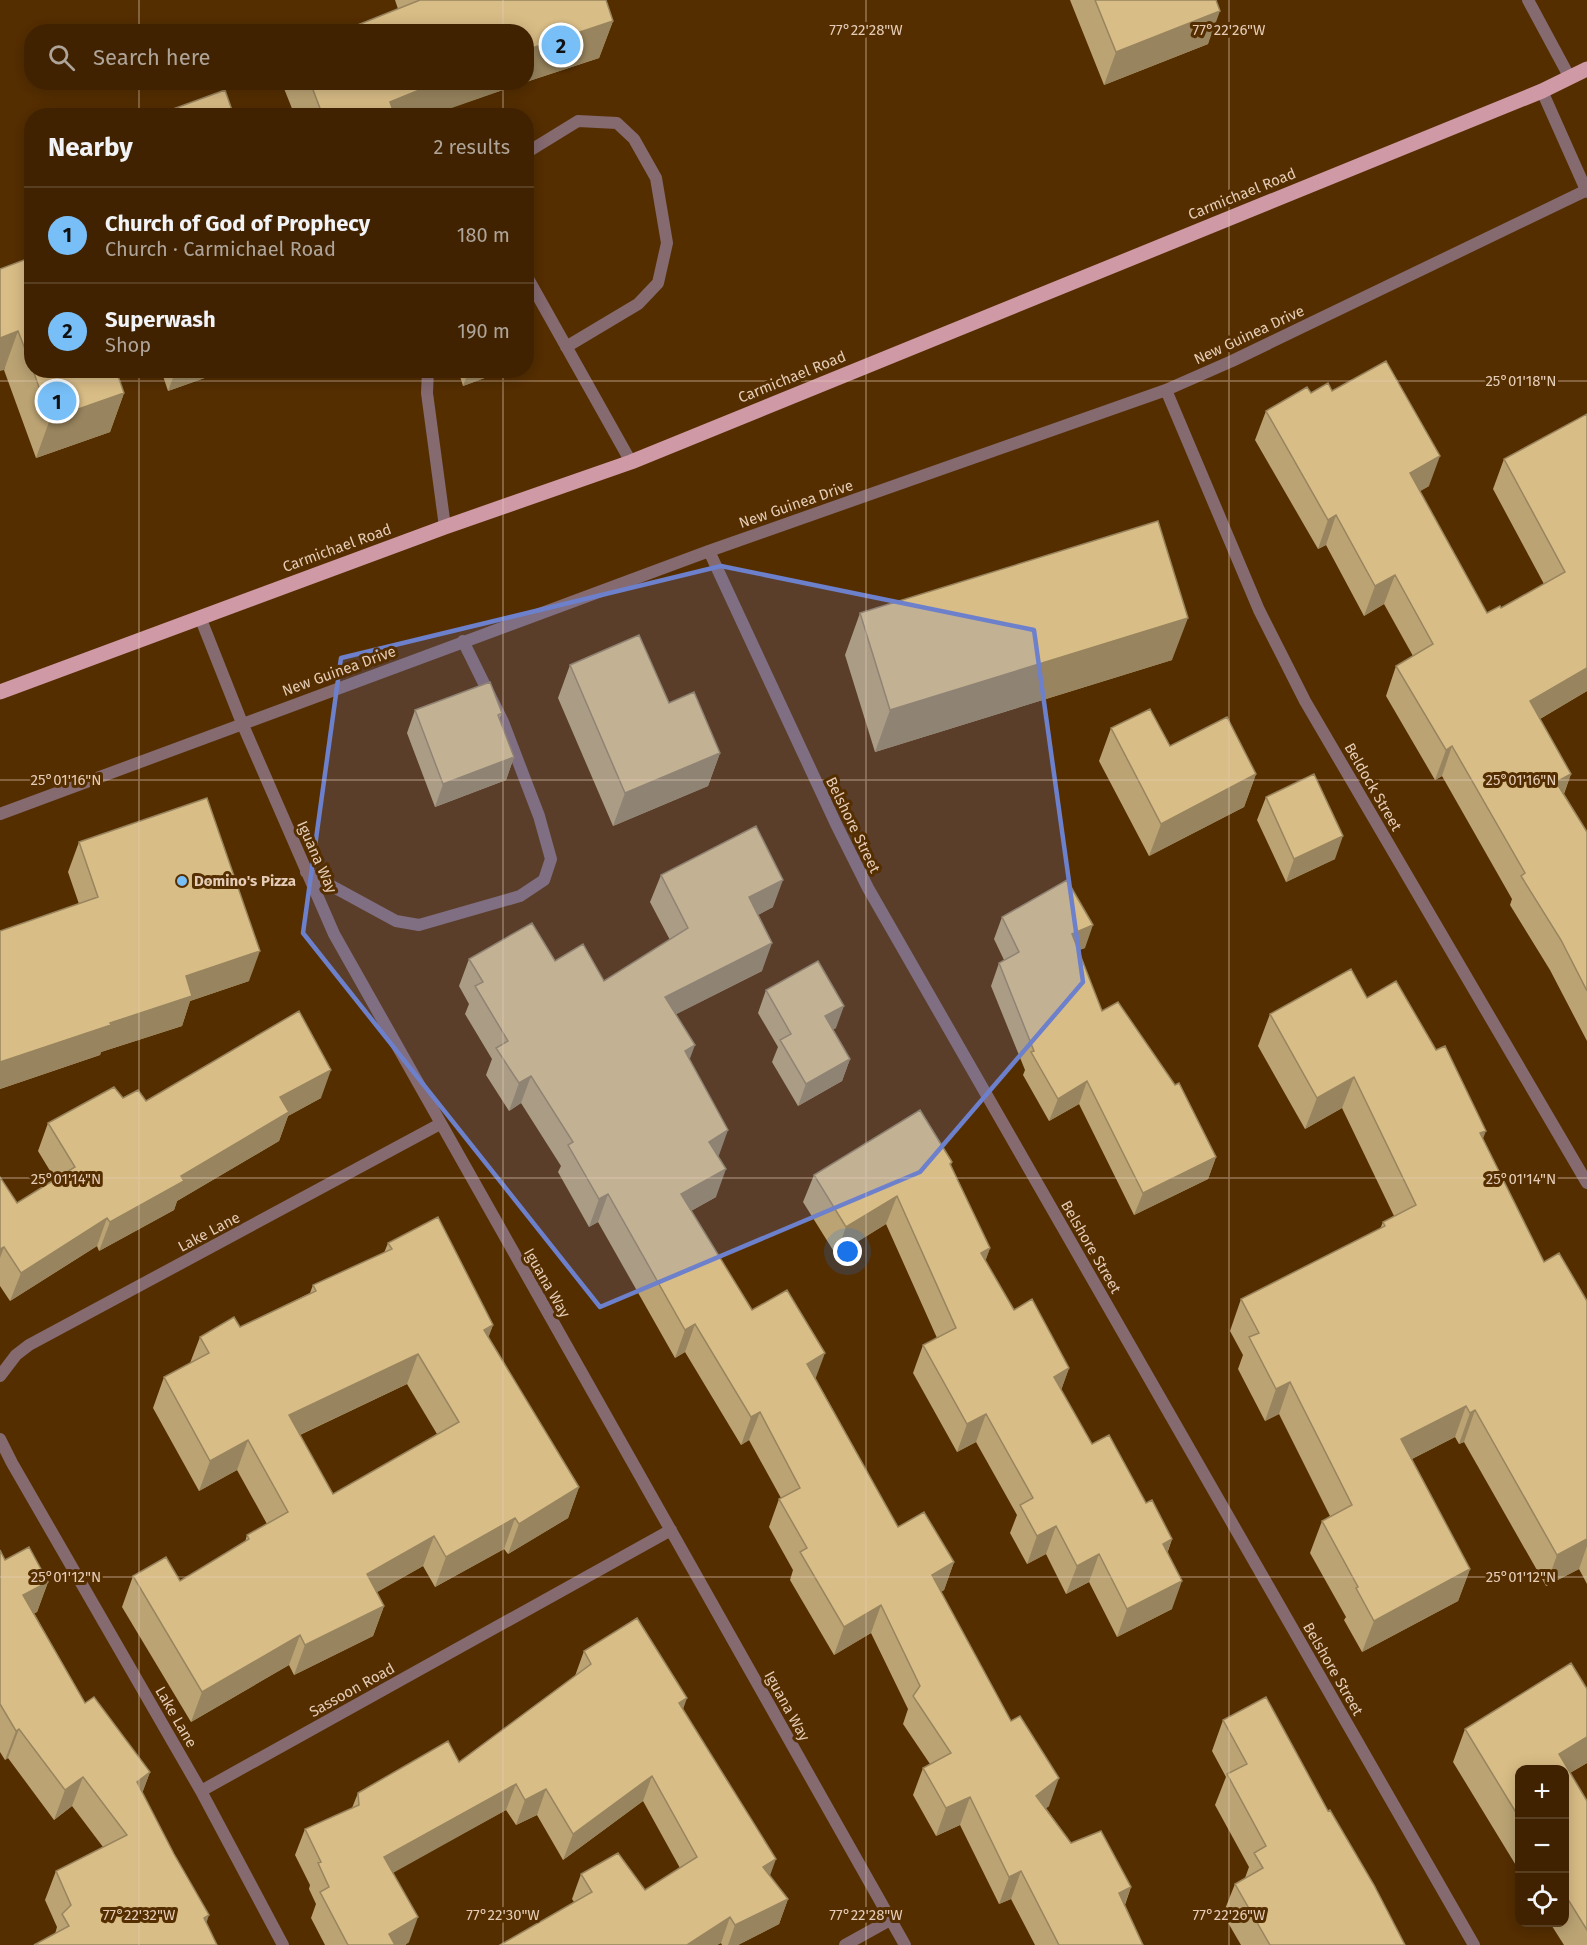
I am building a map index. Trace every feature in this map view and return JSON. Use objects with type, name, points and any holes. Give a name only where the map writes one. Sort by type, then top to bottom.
[{"type":"main road","name":"Carmichael Road","points":[[0,692],[445,527],[631,462],[1542,91],[1587,69]]},
{"type":"street","points":[[1528,0],[1570,78]]},
{"type":"street","points":[[1542,91],[1587,191]]},
{"type":"street","points":[[534,148],[579,121],[617,123],[634,139],[656,178],[667,243],[658,283],[638,304],[566,347]]},
{"type":"street","name":"New Guinea Drive","points":[[0,814],[709,551],[1166,390],[1232,361],[1587,191]]},
{"type":"street","points":[[534,289],[631,462]]},
{"type":"street","points":[[428,378],[427,393],[445,527]]},
{"type":"street","name":"Beldock Street","points":[[1166,390],[1259,610],[1305,701],[1587,1183]]},
{"type":"street","name":"Belshore Street","points":[[709,551],[868,888],[1474,1945]]},
{"type":"street","name":"Iguana Way","points":[[200,617],[242,723],[334,934],[905,1945]]},
{"type":"street","points":[[306,872],[396,921],[419,925],[520,896],[544,880],[551,859],[539,816],[503,722],[463,641]]},
{"type":"street","name":"Lake Lane","points":[[0,1376],[16,1355],[29,1345],[440,1124]]},
{"type":"street","name":"Lake Lane","points":[[0,1439],[201,1791]]},
{"type":"street","name":"Sassoon Road","points":[[201,1791],[671,1530]]},
{"type":"street","points":[[201,1791],[283,1945]]},
{"type":"street","points":[[845,1945],[890,1920]]},
{"type":"highlighted area","points":[[721,566],[1034,630],[1083,982],[920,1172],[600,1307],[303,933],[341,658]]},
{"type":"building","points":[[420,0],[606,0],[613,21],[534,47],[534,24],[360,24]]},
{"type":"building","points":[[1095,0],[1216,0],[1220,11],[1116,52]]},
{"type":"building","points":[[225,90],[231,108],[176,108]]},
{"type":"building","points":[[313,90],[419,90],[390,102],[392,108],[320,108]]},
{"type":"building","points":[[24,260],[24,346],[18,331],[0,338],[0,269]]},
{"type":"building","points":[[1386,361],[1440,456],[1410,473],[1487,613],[1500,606],[1501,608],[1565,572],[1504,459],[1587,414],[1587,668],[1530,701],[1571,774],[1556,782],[1587,832],[1587,991],[1561,940],[1521,876],[1525,873],[1452,746],[1446,750],[1396,666],[1433,644],[1395,575],[1375,586],[1336,515],[1328,520],[1266,411],[1307,387],[1311,393],[1328,383],[1332,391]]},
{"type":"building","points":[[36,378],[119,378],[124,393],[50,419]]},
{"type":"building","points":[[1158,521],[1188,618],[890,710],[860,613]]},
{"type":"building","points":[[639,635],[669,703],[694,692],[720,753],[625,793],[570,665]]},
{"type":"building","points":[[490,682],[502,713],[498,715],[514,757],[443,784],[415,710]]},
{"type":"building","points":[[1150,709],[1170,746],[1227,717],[1256,774],[1161,824],[1111,728]]},
{"type":"building","points":[[1314,774],[1343,836],[1294,859],[1266,797]]},
{"type":"building","points":[[207,798],[260,951],[186,976],[192,996],[0,1062],[0,931],[98,897],[79,842]]},
{"type":"building","points":[[756,826],[783,880],[749,897],[772,943],[665,997],[695,1045],[685,1051],[728,1130],[709,1142],[726,1169],[681,1194],[752,1310],[787,1290],[825,1353],[807,1364],[898,1527],[924,1512],[954,1562],[932,1575],[1011,1721],[1020,1716],[1059,1778],[1036,1796],[1071,1843],[1101,1831],[1131,1887],[1119,1893],[1143,1945],[1059,1945],[1021,1871],[1009,1877],[970,1797],[946,1808],[923,1768],[951,1753],[913,1696],[920,1686],[881,1605],[844,1627],[800,1552],[807,1548],[779,1499],[800,1488],[760,1412],[751,1417],[695,1324],[685,1330],[608,1194],[599,1199],[568,1145],[573,1142],[531,1076],[519,1083],[496,1048],[508,1041],[475,986],[483,982],[469,959],[532,923],[555,961],[583,944],[604,981],[688,928],[661,875]]},
{"type":"building","points":[[1067,880],[1093,925],[1072,934],[1102,1011],[1118,1002],[1175,1085],[1179,1083],[1216,1157],[1143,1193],[1087,1081],[1058,1099],[1031,1052],[1034,1051],[999,963],[1019,952],[1002,917]]},
{"type":"building","points":[[818,961],[844,1006],[825,1016],[850,1059],[806,1084],[780,1040],[791,1034],[766,990]]},
{"type":"building","points":[[1351,969],[1367,998],[1396,981],[1436,1050],[1445,1046],[1486,1131],[1480,1133],[1544,1262],[1559,1253],[1587,1301],[1587,1539],[1557,1555],[1475,1410],[1470,1413],[1466,1406],[1401,1439],[1470,1569],[1374,1621],[1322,1521],[1352,1505],[1290,1382],[1276,1389],[1249,1337],[1259,1333],[1241,1299],[1385,1226],[1383,1222],[1416,1205],[1354,1077],[1317,1098],[1270,1014]]},
{"type":"building","points":[[299,1011],[331,1070],[280,1097],[289,1112],[181,1176],[184,1181],[110,1222],[107,1218],[21,1273],[4,1247],[0,1249],[0,1177],[17,1203],[75,1167],[48,1123],[114,1087],[123,1098],[138,1090],[146,1101]]},
{"type":"building","points":[[920,1110],[952,1162],[950,1164],[990,1248],[981,1253],[1014,1310],[1032,1299],[1069,1368],[1054,1377],[1092,1444],[1109,1435],[1146,1503],[1152,1500],[1172,1539],[1163,1544],[1182,1581],[1127,1609],[1099,1554],[1077,1566],[1056,1526],[1037,1536],[1020,1505],[1033,1498],[986,1414],[967,1424],[923,1345],[956,1328],[897,1196],[846,1227],[814,1175]]},
{"type":"building","points":[[438,1217],[493,1325],[484,1330],[579,1487],[519,1524],[515,1518],[446,1557],[434,1536],[367,1574],[384,1606],[305,1645],[300,1635],[202,1692],[133,1576],[166,1557],[180,1581],[249,1539],[247,1535],[288,1512],[248,1440],[210,1461],[164,1377],[209,1353],[200,1337],[234,1317],[240,1327],[316,1291],[313,1285],[392,1249],[388,1243]],"holes":[[[418,1354],[459,1422],[333,1494],[289,1415]]]},
{"type":"building","points":[[29,1547],[48,1582],[23,1595],[85,1703],[94,1697],[150,1772],[137,1782],[209,1915],[204,1918],[217,1945],[34,1945],[69,1926],[62,1914],[71,1905],[56,1871],[127,1835],[83,1777],[65,1790],[19,1729],[16,1731],[0,1704],[0,1550],[5,1560]]},
{"type":"building","points":[[637,1618],[687,1698],[679,1703],[776,1859],[763,1867],[788,1899],[735,1925],[730,1917],[687,1945],[500,1945],[592,1892],[581,1874],[618,1853],[645,1890],[697,1857],[652,1776],[573,1834],[546,1789],[525,1800],[516,1784],[384,1857],[418,1917],[389,1934],[395,1945],[348,1945],[320,1892],[329,1887],[318,1863],[321,1862],[305,1829],[359,1805],[358,1793],[448,1741],[459,1762],[591,1664],[584,1651]]},
{"type":"building","points":[[1571,1663],[1587,1689],[1587,1737],[1559,1754],[1566,1765],[1515,1765],[1515,1811],[1465,1729]]},
{"type":"building","points":[[1266,1697],[1328,1811],[1330,1810],[1374,1885],[1405,1945],[1270,1945],[1235,1884],[1263,1868],[1254,1853],[1266,1846],[1227,1774],[1247,1764],[1223,1720]]},
{"type":"building","points":[[1569,1771],[1587,1801],[1587,1930],[1569,1901]]},
{"type":"place","name":"Superwash","points":[[561,45]]},
{"type":"place","name":"Church of God of Prophecy","points":[[57,401]]},
{"type":"place","name":"Domino's Pizza","points":[[182,881]]}]
